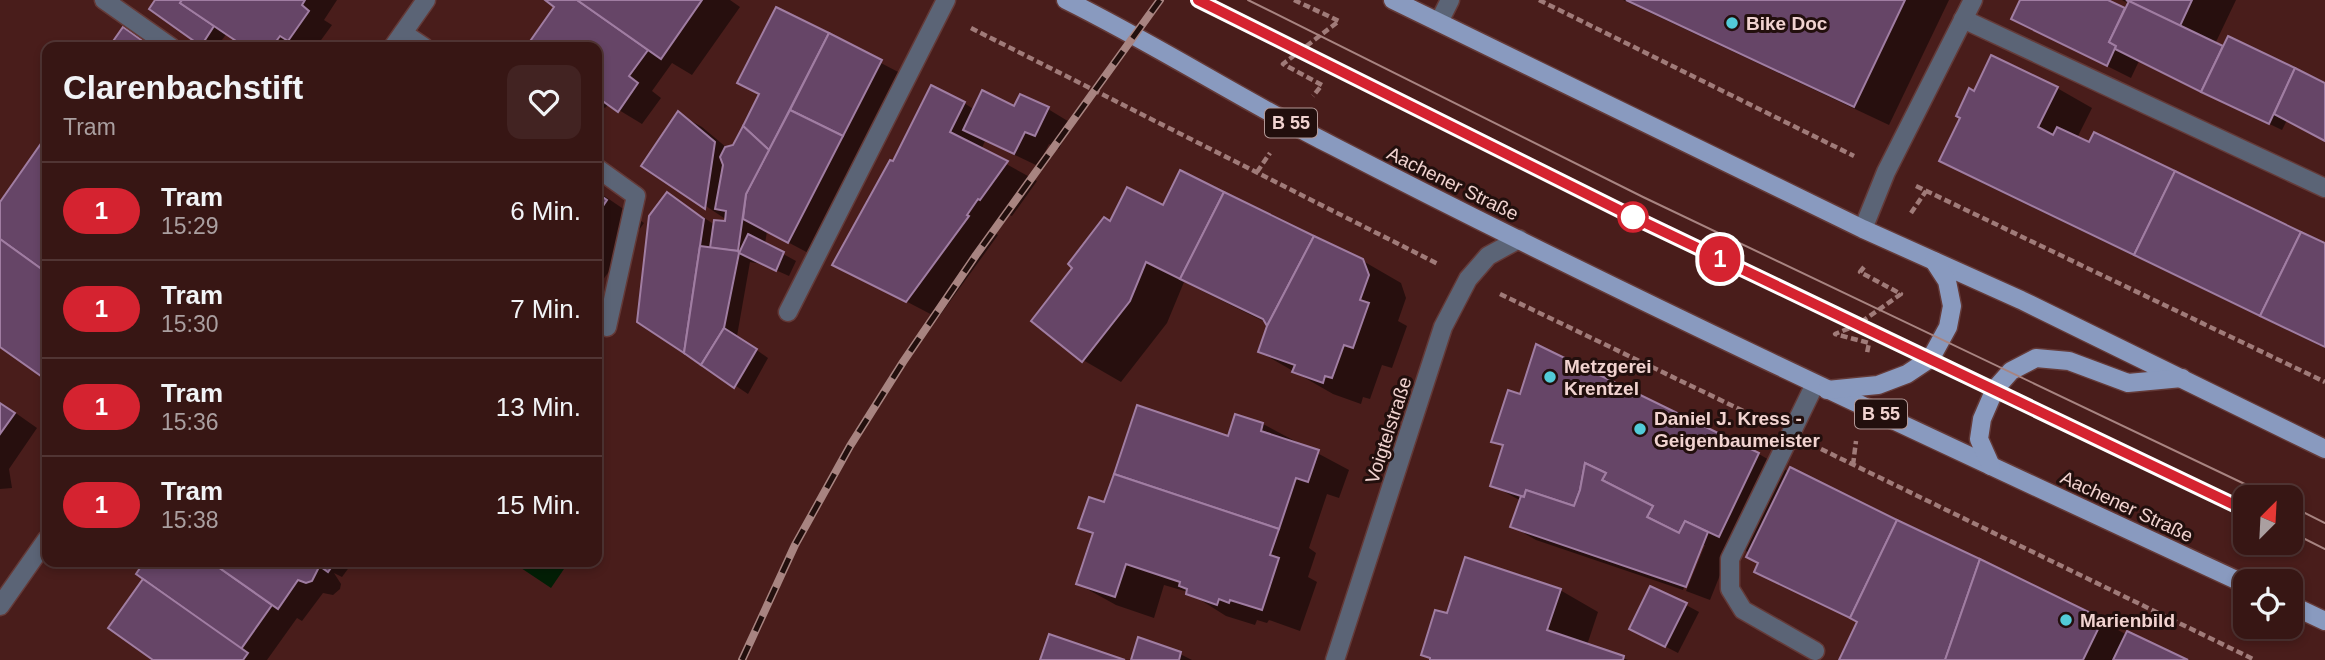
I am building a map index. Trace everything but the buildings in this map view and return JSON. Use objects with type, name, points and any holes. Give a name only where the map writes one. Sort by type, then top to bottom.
[{"type":"main road","name":"Aachener Straße","points":[[1066,0],[1135,35],[1330,145],[1519,239],[1821,387],[2233,578]]},
{"type":"main road","points":[[1393,0],[1863,229],[2021,300],[2325,449]]},
{"type":"main road","points":[[1821,387],[1878,385],[1907,374],[1931,358],[1948,327],[1952,306],[1947,281],[1934,261]]},
{"type":"main road","points":[[1991,466],[1979,439],[1982,419],[1995,389],[2011,371],[2036,358],[2069,361],[2128,383],[2182,378]]},
{"type":"main road","points":[[2303,611],[2325,621]]},
{"type":"street","points":[[104,0],[163,42]]},
{"type":"street","points":[[398,40],[426,0]]},
{"type":"street","points":[[1439,22],[1450,0]]},
{"type":"street","points":[[1863,229],[1886,172],[1973,0]]},
{"type":"street","points":[[788,312],[942,6]]},
{"type":"street","points":[[1963,19],[2325,188]]},
{"type":"street","points":[[602,172],[636,196],[607,327]]},
{"type":"street","name":"Voigtelstraße","points":[[1335,660],[1443,327],[1468,279],[1488,256],[1519,239]]},
{"type":"street","points":[[1815,651],[1743,610],[1730,589],[1730,559],[1791,434],[1821,387]]},
{"type":"street","points":[[0,606],[42,546]]},
{"type":"path","points":[[1257,172],[1322,85],[1283,64],[1339,22],[1294,0]]},
{"type":"path","points":[[1539,0],[1886,172],[2325,382]]},
{"type":"path","points":[[942,6],[1257,172],[1468,279],[2255,660]]},
{"type":"path","points":[[1859,385],[1869,342],[1835,334],[1857,325],[1901,295],[1860,272],[1891,241],[1926,191]]},
{"type":"path","points":[[1853,465],[1861,405]]},
{"type":"shaded area","points":[[520,567],[565,567],[551,588]]},
{"type":"tram line","points":[[1198,0],[1633,217],[2233,504]]},
{"type":"tram line","name":"1","points":[[1198,0],[1633,217],[2233,504]]},
{"type":"tram line","points":[[1248,0],[1643,197],[2247,485]]},
{"type":"tram line","points":[[2303,512],[2325,523]]},
{"type":"tram line","points":[[2303,538],[2325,549]]},
{"type":"railway","points":[[742,660],[795,545],[850,446],[903,362],[976,255],[1160,0]]},
{"type":"place","name":"Bike Doc","points":[[1732,23]]},
{"type":"place","name":"Metzgerei Krentzel","points":[[1550,377]]},
{"type":"place","name":"Daniel J. Kress - Geigenbaumeister","points":[[1640,429]]},
{"type":"place","name":"Marienbild","points":[[2066,620]]}]
